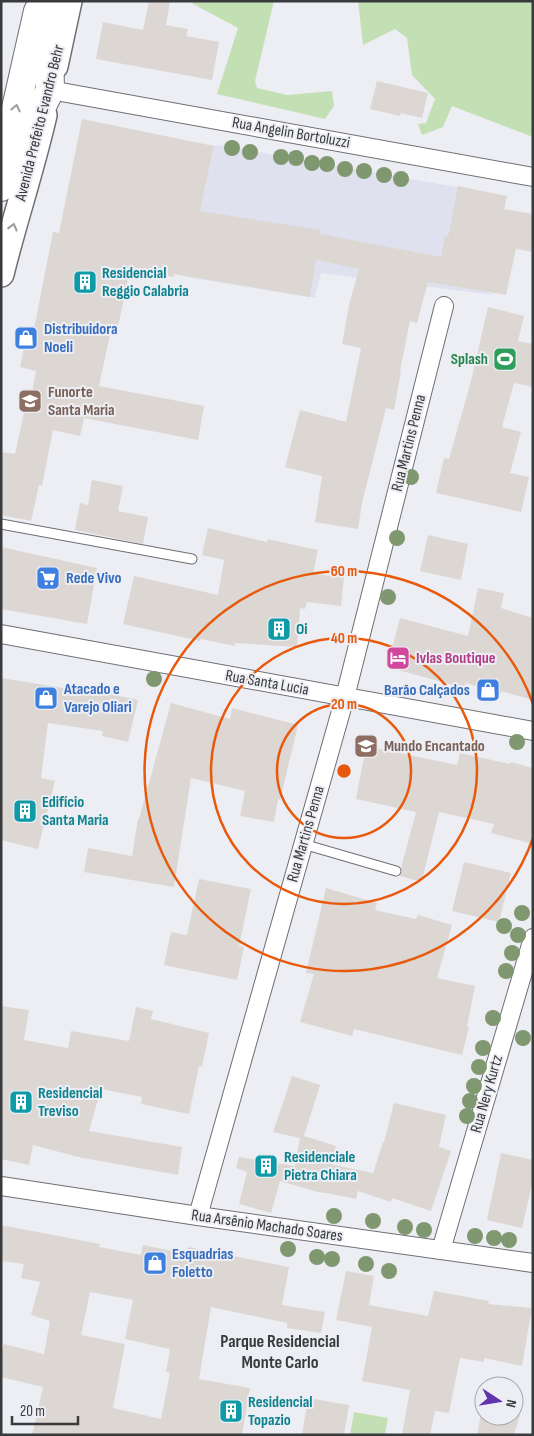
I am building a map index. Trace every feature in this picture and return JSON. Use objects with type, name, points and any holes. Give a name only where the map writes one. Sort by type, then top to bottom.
[{"type":"highway","name":"Avenida Prefeito Evandro Behr","points":[[1,173],[40,1]]},
{"type":"highway","points":[[1,187],[50,90],[48,1]]},
{"type":"main road","name":"Avenida Prefeito Evandro Behr","points":[[1,274],[14,220],[37,145],[69,1]]},
{"type":"street","name":"Rua Angelin Bortoluzzi","points":[[50,90],[533,177]]},
{"type":"street","name":"Rua Martins Penna","points":[[198,1216],[344,697],[444,306]]},
{"type":"street","name":"Rua Santa Lucia","points":[[1,634],[533,731]]},
{"type":"street","name":"Rua Nery Kurtz","points":[[441,1250],[533,938]]},
{"type":"street","name":"Rua Arsênio Machado Soares","points":[[1,1186],[533,1263]]},
{"type":"lane","points":[[1,524],[192,559]]},
{"type":"lane","points":[[303,844],[396,871]]},
{"type":"shaded area","points":[[219,145],[507,196],[488,292],[493,295],[321,273],[315,297],[310,297],[181,276],[183,235],[189,205],[201,207],[214,146]]},
{"type":"green space","points":[[192,1],[274,1],[255,81],[257,88],[287,95],[332,91],[334,106],[325,119],[217,94],[238,28],[193,4]]},
{"type":"green space","points":[[358,1],[533,1],[533,137],[452,106],[443,127],[422,135],[418,124],[426,123],[435,99],[412,75],[407,38],[395,29],[363,45]]},
{"type":"green space","points":[[354,1412],[388,1418],[385,1435],[350,1435]]},
{"type":"building","points":[[149,1],[170,1],[166,25],[188,29],[186,36],[219,42],[212,80],[96,59],[103,22],[143,30]]},
{"type":"building","points":[[377,81],[428,93],[422,118],[401,113],[400,116],[370,109]]},
{"type":"building","points":[[82,119],[214,146],[200,211],[320,230],[320,234],[441,257],[445,236],[448,237],[458,186],[507,196],[504,209],[533,214],[533,252],[516,249],[506,295],[428,282],[417,323],[410,321],[394,410],[386,408],[362,503],[358,529],[315,522],[322,476],[285,467],[300,410],[346,422],[361,348],[342,344],[349,305],[359,269],[316,260],[310,297],[174,274],[174,277],[130,270],[117,331],[111,330],[99,386],[204,406],[198,440],[84,418],[80,436],[53,430],[42,486],[39,485],[31,521],[1,515],[1,452],[15,454],[24,412],[28,413],[36,371],[20,367],[28,328],[34,329],[53,232],[59,233]]},
{"type":"building","points":[[488,307],[524,316],[518,341],[533,344],[533,387],[514,383],[502,427],[521,432],[510,473],[529,477],[521,512],[436,493],[444,458],[449,459],[471,381]]},
{"type":"building","points":[[92,480],[123,486],[118,511],[148,517],[143,544],[75,530],[80,503],[88,505]]},
{"type":"building","points":[[208,528],[267,542],[268,539],[318,550],[313,574],[344,577],[341,606],[307,602],[305,609],[300,608],[297,647],[235,643],[235,646],[201,639],[200,641],[123,624],[134,576],[218,595],[224,560],[202,555]]},
{"type":"building","points":[[428,535],[468,544],[461,580],[420,571]]},
{"type":"building","name":"Rede Vivo","points":[[1,547],[97,568],[87,624],[1,609]]},
{"type":"building","points":[[478,588],[504,593],[501,608],[533,618],[533,700],[501,691],[501,694],[466,683],[464,688],[387,667],[400,618],[468,636]]},
{"type":"building","points":[[1,678],[70,689],[70,686],[105,691],[105,693],[138,700],[128,742],[102,736],[103,731],[48,723],[41,778],[55,781],[38,849],[1,840]]},
{"type":"building","points":[[171,703],[230,719],[232,708],[298,725],[280,800],[278,799],[274,822],[240,816],[245,791],[191,778],[174,887],[84,872],[88,848],[132,856],[138,819]]},
{"type":"building","points":[[366,746],[457,765],[460,753],[533,768],[533,844],[491,833],[494,824],[439,812],[422,880],[400,876],[416,812],[356,799]]},
{"type":"building","points":[[464,862],[511,873],[499,922],[452,911]]},
{"type":"building","points":[[199,879],[251,889],[239,946],[244,947],[237,980],[164,965],[171,932],[187,935]]},
{"type":"building","points":[[326,888],[377,903],[375,910],[416,919],[418,915],[452,925],[437,978],[475,986],[467,1027],[469,1027],[462,1055],[354,1029],[352,1036],[300,1022],[314,974],[306,973]]},
{"type":"building","points":[[1,1006],[29,1010],[24,1040],[68,1048],[71,1031],[129,1041],[136,1007],[153,1011],[151,1019],[209,1033],[202,1067],[199,1066],[189,1114],[141,1104],[142,1097],[101,1089],[89,1131],[182,1147],[178,1175],[78,1157],[33,1145],[29,1165],[1,1159]]},
{"type":"building","points":[[292,1076],[320,1085],[304,1136],[336,1146],[330,1164],[373,1173],[384,1142],[394,1103],[446,1115],[439,1147],[451,1151],[431,1211],[392,1198],[391,1202],[358,1191],[356,1199],[321,1193],[280,1181],[271,1213],[239,1204],[247,1172],[236,1168],[239,1157],[295,1166],[300,1138],[273,1132]]},
{"type":"building","points":[[501,1153],[533,1160],[533,1180],[522,1228],[487,1220]]},
{"type":"building","points":[[1,1225],[100,1244],[99,1247],[141,1255],[143,1245],[187,1254],[188,1247],[289,1267],[282,1305],[325,1312],[321,1333],[287,1328],[287,1323],[211,1307],[199,1379],[250,1388],[242,1435],[32,1435],[43,1387],[1,1377],[1,1354],[4,1344],[44,1354],[50,1321],[31,1315],[40,1282],[21,1278],[24,1264],[1,1261]],"holes":[[[90,1292],[133,1300],[125,1339],[170,1349],[166,1372],[170,1373],[161,1419],[113,1408],[125,1344],[81,1335]]]},
{"type":"building","points":[[346,1271],[374,1276],[369,1305],[428,1316],[434,1291],[489,1301],[488,1304],[532,1308],[522,1366],[484,1358],[484,1362],[460,1358],[449,1413],[435,1411],[430,1435],[402,1435],[410,1390],[362,1381],[372,1327],[336,1320]]},
{"type":"building","points":[[308,1398],[349,1405],[344,1435],[302,1435]]},
{"type":"building","points":[[479,1426],[517,1426],[514,1435],[477,1435]]},
{"type":"place","name":"Residencial Reggio Calabria","points":[[85,282]]},
{"type":"place","name":"Distribuidora Noeli","points":[[26,338]]},
{"type":"place","name":"Splash","points":[[505,359]]},
{"type":"place","name":"Funorte Santa Maria","points":[[30,401]]},
{"type":"place","name":"Rede Vivo","points":[[48,578]]},
{"type":"place","name":"Oi","points":[[279,629]]},
{"type":"place","name":"Ivlas Boutique","points":[[398,658]]},
{"type":"place","name":"Barão Calçados","points":[[488,690]]},
{"type":"place","name":"Atacado e Varejo Oliari","points":[[46,698]]},
{"type":"place","name":"Mundo Encantado","points":[[366,746]]},
{"type":"place","name":"Edifício Santa Maria","points":[[25,811]]},
{"type":"place","name":"Residencial Treviso","points":[[21,1102]]},
{"type":"place","name":"Residenciale Pietra Chiara","points":[[266,1166]]},
{"type":"place","name":"Esquadrias Foletto","points":[[155,1263]]},
{"type":"place","name":"Residencial Topazio","points":[[231,1411]]},
{"type":"district","name":"Parque Residencial Monte Carlo","points":[[280,1351]]}]
